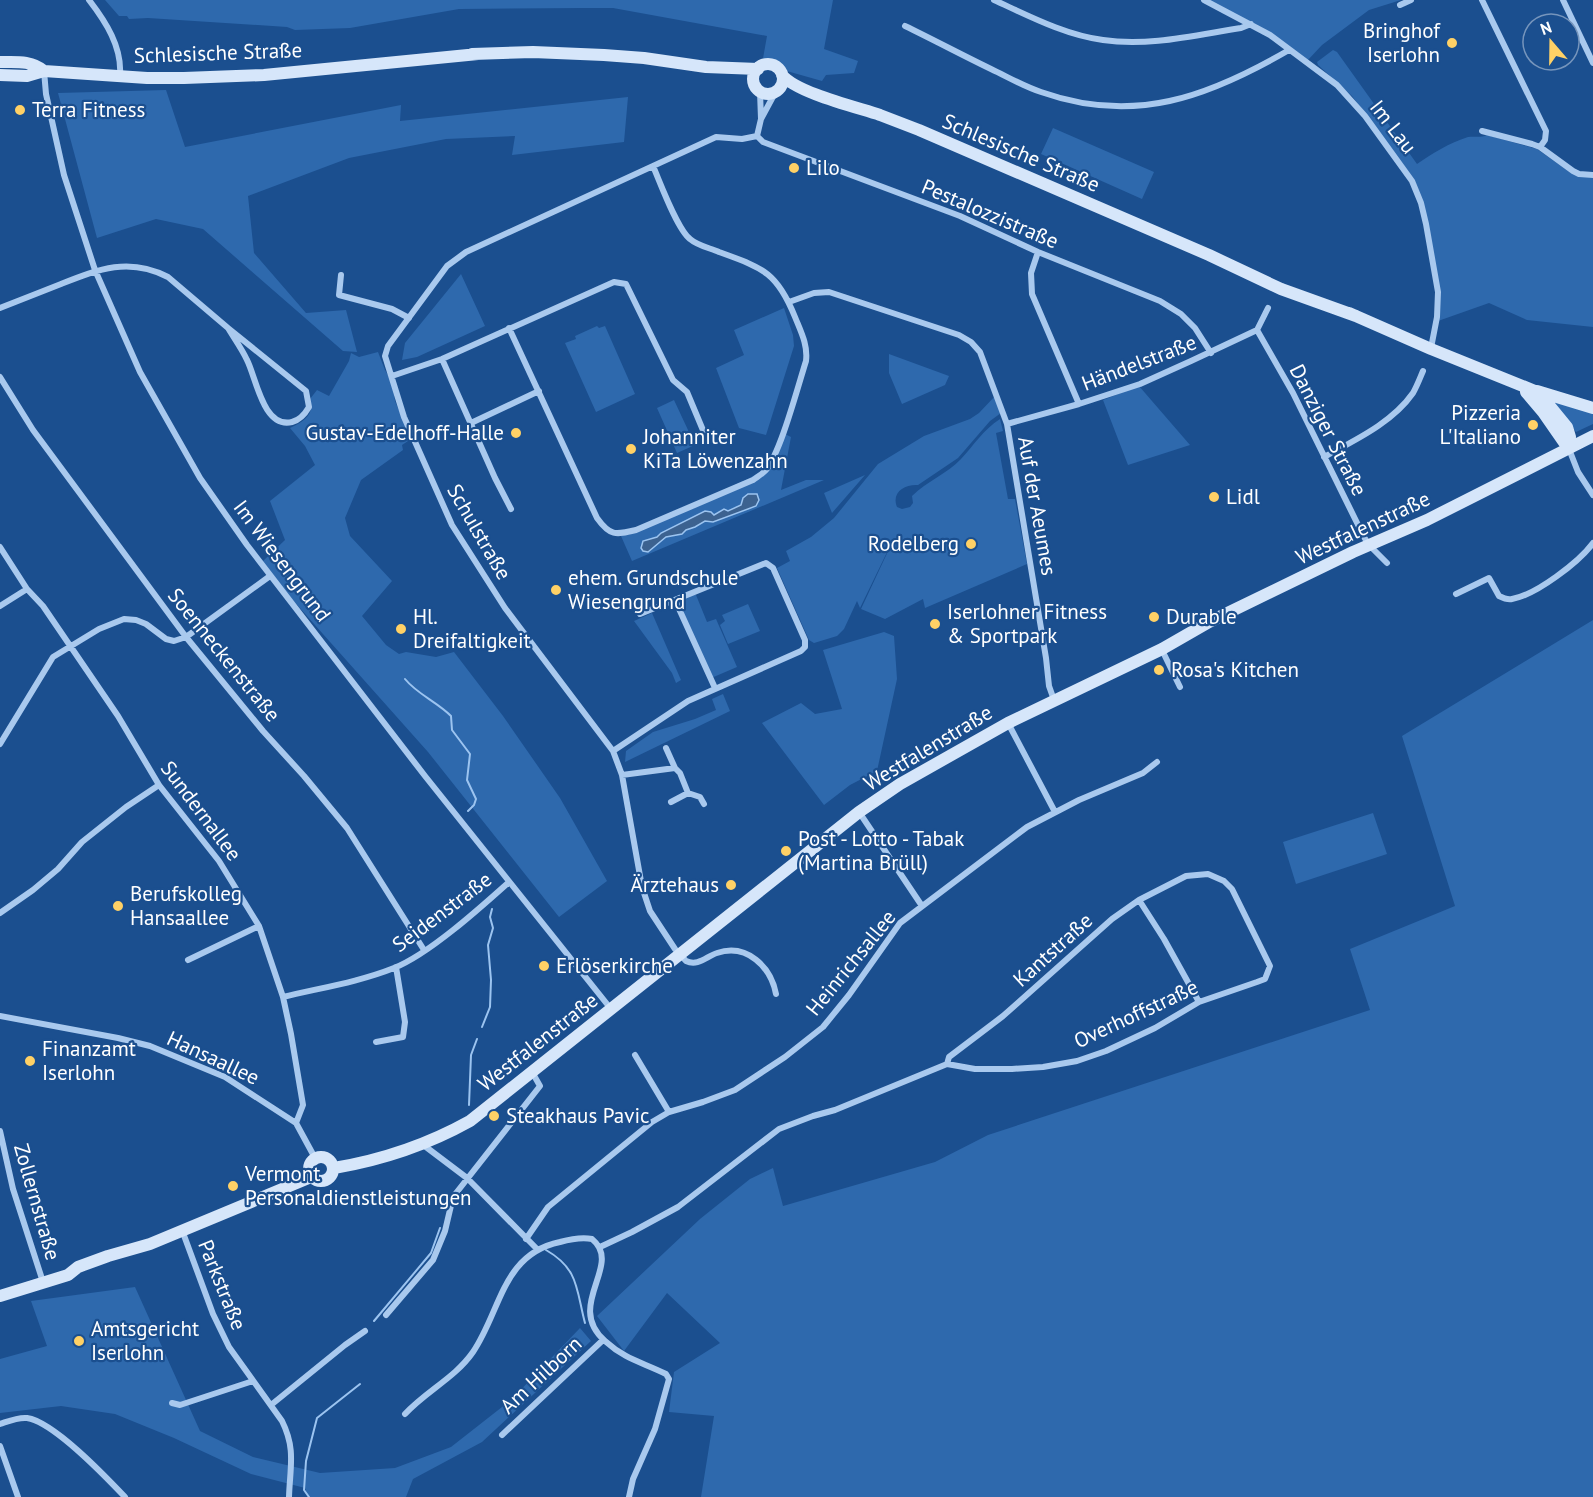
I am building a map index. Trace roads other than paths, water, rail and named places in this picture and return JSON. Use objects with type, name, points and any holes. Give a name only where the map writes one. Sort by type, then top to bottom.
[{"type":"main road","name":"Schlesische Straße","points":[[0,75],[27,76],[44,71],[147,78],[264,75],[478,54],[533,52],[644,58],[706,67],[758,69]]},
{"type":"main road","name":"Schlesische Straße","points":[[0,62],[29,63],[44,71]]},
{"type":"main road","points":[[771,65],[776,67],[782,75],[783,80],[777,91],[765,94],[757,87],[754,77],[762,66],[771,65]]},
{"type":"main road","name":"Schlesische Straße","points":[[706,67],[748,78],[757,87]]},
{"type":"main road","name":"Schlesische Straße","points":[[782,75],[792,84],[919,130],[1209,255],[1284,282],[1431,349],[1535,391],[1550,405],[1567,427],[1570,437],[1568,448]]},
{"type":"main road","name":"Schlesische Straße","points":[[777,91],[814,93]]},
{"type":"main road","name":"Schlesische Straße","points":[[1511,381],[1533,400],[1568,448]]},
{"type":"main road","points":[[1535,391],[1593,408]]},
{"type":"main road","name":"Westfalenstraße","points":[[334,1168],[373,1161],[422,1144],[470,1120],[859,812],[900,784],[1008,723],[1162,649],[1209,622],[1369,545],[1427,520],[1593,436]]},
{"type":"main road","points":[[315,1158],[327,1158],[334,1168],[332,1176],[325,1181],[318,1181],[311,1177],[309,1167],[315,1158]]},
{"type":"main road","points":[[0,1296],[43,1282],[66,1266],[78,1267],[122,1251],[150,1244],[311,1177]]},
{"type":"street","points":[[89,0],[102,17],[119,54],[120,75]]},
{"type":"street","points":[[994,0],[1041,22],[1102,40],[1128,42],[1161,39],[1241,28],[1251,24]]},
{"type":"street","name":"Im Lau","points":[[1204,0],[1251,24],[1337,85],[1399,160],[1422,203],[1426,224],[1437,292],[1437,317],[1431,349]]},
{"type":"street","points":[[1400,5],[1411,0]]},
{"type":"street","points":[[1482,0],[1546,131],[1545,140],[1540,147]]},
{"type":"street","points":[[1563,0],[1593,63]]},
{"type":"street","points":[[905,26],[1042,93],[1099,106],[1147,105],[1198,94],[1225,84],[1289,50]]},
{"type":"street","name":"Im Wiesengrund","points":[[44,71],[46,94],[64,175],[95,270],[129,349],[200,478],[270,576],[611,1009]]},
{"type":"street","points":[[757,87],[761,119]]},
{"type":"street","points":[[757,136],[761,119],[777,91]]},
{"type":"street","points":[[1482,131],[1540,147],[1573,171],[1593,175]]},
{"type":"street","name":"Schulstraße","points":[[680,955],[650,910],[642,887],[622,775],[613,751],[505,608],[452,525],[404,417],[386,363],[387,349],[447,266],[466,252],[716,137],[742,139],[757,136]]},
{"type":"street","name":"Pestalozzistraße","points":[[757,136],[763,142],[960,216],[1038,252],[1160,302],[1181,314],[1196,328],[1211,352]]},
{"type":"street","points":[[509,328],[597,518],[606,530],[620,534],[636,531],[753,480],[765,471],[779,442],[806,359],[807,351],[804,341],[789,302],[775,280],[756,265],[691,240],[684,233],[653,166]]},
{"type":"street","points":[[1038,252],[1031,273],[1032,294],[1079,404]]},
{"type":"street","points":[[0,308],[95,270],[135,266],[158,272],[168,277],[306,391],[309,407],[302,417],[296,421],[282,422],[276,420],[265,407],[248,361],[228,328]]},
{"type":"street","points":[[341,275],[339,295],[392,309],[409,318]]},
{"type":"street","points":[[392,376],[442,359],[614,282],[626,284],[673,380],[687,392],[705,435]]},
{"type":"street","name":"Auf der Aeumes","points":[[789,302],[814,293],[829,292],[959,335],[971,342],[980,352],[996,391],[1006,424],[1049,686],[1054,700]]},
{"type":"street","points":[[1257,330],[1268,308]]},
{"type":"street","name":"Händelstraße","points":[[1006,424],[1140,384],[1257,330]]},
{"type":"street","name":"Danziger Straße","points":[[1257,330],[1293,393],[1369,545],[1387,563]]},
{"type":"street","points":[[442,359],[511,509]]},
{"type":"street","points":[[1324,457],[1367,433],[1390,416],[1413,393],[1423,371]]},
{"type":"street","name":"Soenneckenstraße","points":[[0,377],[33,430],[186,637],[347,828],[424,950]]},
{"type":"street","points":[[471,423],[539,392]]},
{"type":"street","points":[[1568,448],[1578,472],[1593,495]]},
{"type":"street","points":[[1456,594],[1490,578],[1499,596],[1510,600],[1524,596],[1548,583],[1574,563],[1593,543]]},
{"type":"street","name":"Sundernallee","points":[[0,547],[27,589],[43,606],[118,716],[159,785],[219,861],[259,926],[283,997],[303,1106],[296,1123]]},
{"type":"street","points":[[613,751],[688,701],[801,651],[805,647],[805,640],[773,568],[766,563],[640,614]]},
{"type":"street","points":[[0,744],[53,657],[99,629],[124,619],[146,624],[166,639],[174,641],[186,637],[270,576]]},
{"type":"street","points":[[0,606],[27,589]]},
{"type":"street","points":[[675,600],[715,688]]},
{"type":"street","points":[[1162,649],[1180,687]]},
{"type":"street","points":[[1008,723],[1055,812]]},
{"type":"street","points":[[666,748],[675,768],[680,772],[688,793]]},
{"type":"street","name":"Heinrichsallee","points":[[526,1239],[548,1207],[652,1122],[669,1112],[735,1090],[785,1057],[823,1027],[849,995],[900,923],[922,906],[1027,828],[1103,789],[1143,773],[1157,762]]},
{"type":"street","points":[[622,775],[675,768]]},
{"type":"street","points":[[0,913],[58,869],[82,843],[108,821],[159,785]]},
{"type":"street","points":[[671,802],[688,793],[700,797],[704,804]]},
{"type":"street","points":[[859,812],[922,906]]},
{"type":"street","name":"Kantstraße","points":[[600,1247],[678,1207],[779,1129],[835,1110],[947,1064],[949,1057],[1018,1004],[1112,919],[1139,900],[1186,876],[1208,874],[1224,881],[1232,889],[1270,966],[1264,979]]},
{"type":"street","name":"Seidenstraße","points":[[283,997],[348,982],[396,967],[424,950],[509,882]]},
{"type":"street","points":[[1139,900],[1199,1002]]},
{"type":"street","points":[[188,960],[259,926]]},
{"type":"street","points":[[680,955],[691,963],[718,952],[742,953],[752,957],[758,960],[770,974],[776,994]]},
{"type":"street","name":"Seidenstraße","points":[[375,1042],[403,1037],[405,1022],[396,967]]},
{"type":"street","name":"Overhoffstraße","points":[[947,1064],[975,1069],[1012,1069],[1043,1067],[1077,1061],[1106,1051],[1155,1028],[1199,1002],[1264,979]]},
{"type":"street","name":"Hansaallee","points":[[0,1016],[118,1038],[174,1055],[225,1077],[296,1123],[315,1158]]},
{"type":"street","points":[[635,1055],[669,1112]]},
{"type":"street","points":[[386,1315],[433,1260],[445,1231],[453,1197],[540,1086],[532,1072]]},
{"type":"street","name":"Zollernstraße","points":[[0,1131],[12,1189],[43,1282]]},
{"type":"street","points":[[422,1144],[467,1178],[537,1249]]},
{"type":"street","name":"Parkstraße","points":[[182,1230],[213,1314],[229,1347],[282,1421],[291,1444],[293,1460],[289,1497]]},
{"type":"street","points":[[405,1414],[418,1400],[455,1373],[473,1352],[506,1283],[537,1249],[554,1243],[583,1238],[592,1239],[600,1247],[602,1257],[589,1315],[594,1328],[603,1340],[627,1358],[666,1374],[669,1379],[655,1430],[633,1479],[629,1497]]},
{"type":"street","points":[[271,1405],[365,1331]]},
{"type":"street","name":"Am Hilborn","points":[[502,1435],[603,1340]]},
{"type":"street","points":[[172,1403],[180,1405],[254,1381]]},
{"type":"street","points":[[0,1424],[26,1418],[42,1425],[80,1452],[125,1497]]},
{"type":"street","points":[[0,1446],[18,1497]]},
{"type":"waterway","points":[[405,679],[451,716],[452,730],[470,754],[467,780],[476,799],[468,811]]},
{"type":"waterway","points":[[482,1027],[490,1007],[491,980],[488,945],[493,928],[490,917],[492,909]]},
{"type":"waterway","points":[[469,1105],[471,1055],[477,1039]]},
{"type":"waterway","points":[[374,1321],[431,1253],[440,1228]]},
{"type":"waterway","points":[[546,1250],[557,1257],[570,1272],[585,1323]]},
{"type":"waterway","points":[[309,1497],[304,1490],[306,1461],[317,1418],[360,1384]]},
{"type":"place","name":"Bringhof Iserlohn","points":[[1452,43]]},
{"type":"place","name":"Terra Fitness","points":[[20,110]]},
{"type":"place","name":"Lilo","points":[[794,168]]},
{"type":"place","name":"Pizzeria L'Italiano","points":[[1533,425]]},
{"type":"place","name":"Gustav-Edelhoff-Halle","points":[[516,433]]},
{"type":"place","name":"Johanniter KiTa Löwenzahn","points":[[631,449]]},
{"type":"place","name":"Lidl","points":[[1214,497]]},
{"type":"place","name":"Rodelberg","points":[[971,544]]},
{"type":"place","name":"ehem. Grundschule Wiesengrund","points":[[556,590]]},
{"type":"place","name":"Durable","points":[[1154,617]]},
{"type":"place","name":"Iserlohner Fitness & Sportpark","points":[[935,624]]},
{"type":"place","name":"Hl. Dreifaltigkeit","points":[[401,629]]},
{"type":"place","name":"Rosa's Kitchen","points":[[1159,670]]},
{"type":"place","name":"Post - Lotto - Tabak (Martina Brüll)","points":[[786,851]]},
{"type":"place","name":"Ärztehaus","points":[[731,885]]},
{"type":"place","name":"Berufskolleg Hansaallee","points":[[118,906]]},
{"type":"place","name":"Erlöserkirche","points":[[544,966]]},
{"type":"place","name":"Finanzamt Iserlohn","points":[[30,1061]]},
{"type":"place","name":"Steakhaus Pavic","points":[[494,1116]]},
{"type":"place","name":"Vermont Personaldienstleistungen","points":[[233,1186]]},
{"type":"place","name":"Amtsgericht Iserlohn","points":[[79,1341]]}]
